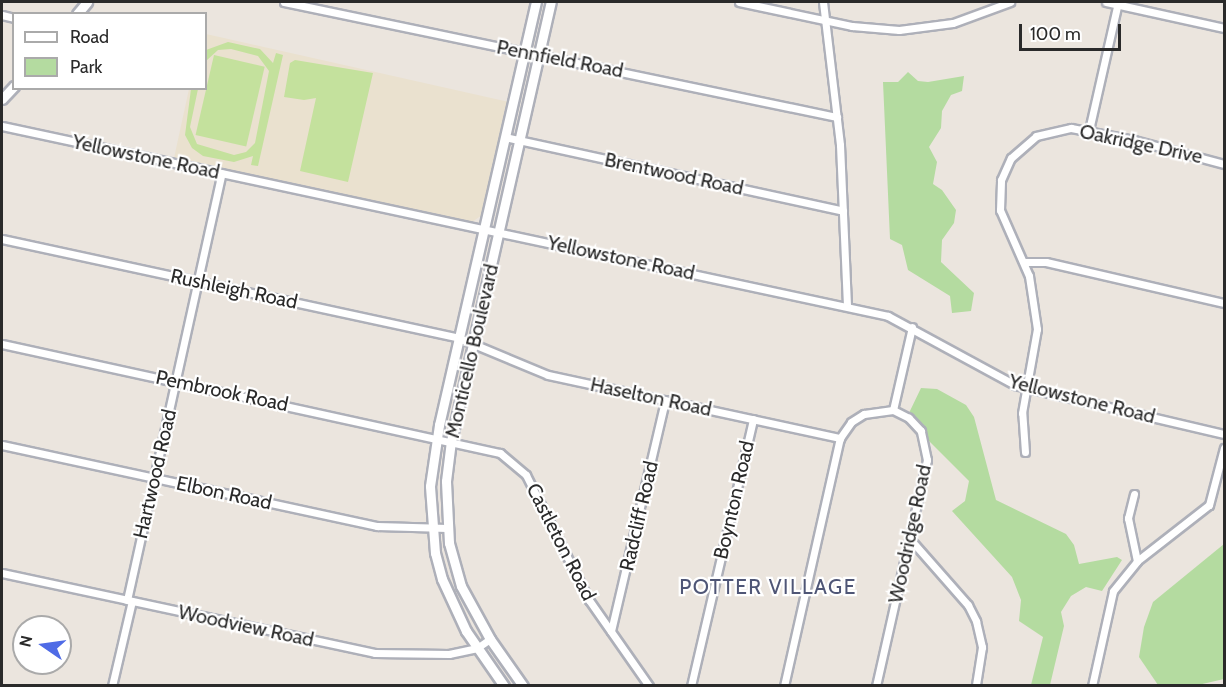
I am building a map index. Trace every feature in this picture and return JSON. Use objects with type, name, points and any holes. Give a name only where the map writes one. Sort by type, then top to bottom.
[{"type":"main road","name":"Monticello Boulevard","points":[[504,686],[477,648],[442,579],[432,530],[430,486],[444,439],[466,340],[483,229],[536,2]]},
{"type":"main road","name":"Monticello Boulevard","points":[[524,686],[490,639],[461,586],[447,528],[444,439],[466,340],[498,232],[551,2]]},
{"type":"street","name":"Pennfield Road","points":[[284,2],[524,53],[540,53],[837,117]]},
{"type":"street","points":[[739,2],[825,21],[876,29],[912,30],[962,20],[1010,2]]},
{"type":"street","points":[[823,2],[837,117],[847,306]]},
{"type":"street","points":[[1106,2],[1224,28]]},
{"type":"street","points":[[1089,130],[1118,3]]},
{"type":"street","name":"Yellowstone Road","points":[[2,126],[888,315],[1003,380],[1028,389],[1224,434]]},
{"type":"street","name":"Oakridge Drive","points":[[1025,452],[1022,419],[1037,329],[1024,262],[1000,210],[1000,187],[1007,165],[1023,144],[1043,132],[1064,128],[1089,130],[1224,164]]},
{"type":"street","name":"Brentwood Road","points":[[505,137],[843,211]]},
{"type":"street","name":"Hartwood Road","points":[[112,686],[153,477],[222,173]]},
{"type":"street","name":"Rushleigh Road","points":[[2,239],[466,340]]},
{"type":"street","points":[[1024,262],[1046,262],[1224,303]]},
{"type":"street","points":[[784,686],[840,438],[849,424],[864,414],[893,410],[912,327]]},
{"type":"street","name":"Haselton Road","points":[[466,340],[540,373],[840,438]]},
{"type":"street","name":"Pembrook Road","points":[[2,344],[444,439]]},
{"type":"street","name":"Radcliff Road","points":[[611,631],[665,400]]},
{"type":"street","name":"Woodridge Road","points":[[876,686],[910,539],[927,448],[914,422],[893,410]]},
{"type":"street","name":"Boynton Road","points":[[691,686],[753,419]]},
{"type":"street","name":"Castleton Road","points":[[444,439],[500,453],[516,464],[532,485],[555,538],[589,600],[649,686]]},
{"type":"street","name":"Elbon Road","points":[[2,445],[377,526],[432,530],[447,528]]},
{"type":"street","points":[[1092,686],[1113,591],[1137,561],[1209,505],[1224,448]]},
{"type":"street","points":[[1134,494],[1128,518],[1137,561]]},
{"type":"street","points":[[910,539],[968,605],[976,621],[982,647],[976,686]]},
{"type":"street","name":"Woodview Road","points":[[2,573],[375,653],[426,656],[477,648],[490,639]]},
{"type":"shaded area","points":[[207,34],[509,102],[482,215],[472,222],[174,158],[189,90],[207,90]]},
{"type":"green space","points":[[228,42],[260,49],[273,63],[276,53],[283,55],[258,166],[251,165],[253,156],[234,162],[203,156],[192,148],[185,135],[191,90],[198,90],[190,127],[197,144],[234,155],[246,152],[255,143],[269,71],[258,56],[231,49],[218,50],[207,60],[207,50]]},
{"type":"green space","points":[[214,55],[265,67],[246,147],[196,135]]},
{"type":"green space","points":[[295,60],[373,73],[348,182],[300,171],[316,98],[304,100],[284,97],[290,63]]},
{"type":"green space","points":[[908,72],[918,81],[928,82],[964,76],[962,91],[951,95],[942,111],[941,128],[929,147],[937,162],[933,184],[942,190],[956,210],[954,223],[942,240],[941,262],[974,293],[971,311],[952,313],[950,296],[908,270],[902,245],[890,239],[883,82],[898,82]]},
{"type":"green space","points":[[921,388],[937,389],[966,405],[974,417],[996,500],[1066,534],[1074,545],[1079,564],[1117,557],[1122,560],[1102,591],[1086,587],[1071,596],[1061,612],[1064,626],[1050,685],[1031,685],[1043,637],[1019,621],[1021,600],[1012,577],[952,511],[965,501],[969,481],[929,441],[925,428],[909,413]]},
{"type":"green space","points":[[1224,544],[1224,679],[1198,685],[1158,685],[1139,657],[1144,627],[1153,602]]},
{"type":"district","name":"POTTER VILLAGE","points":[[768,587]]}]
